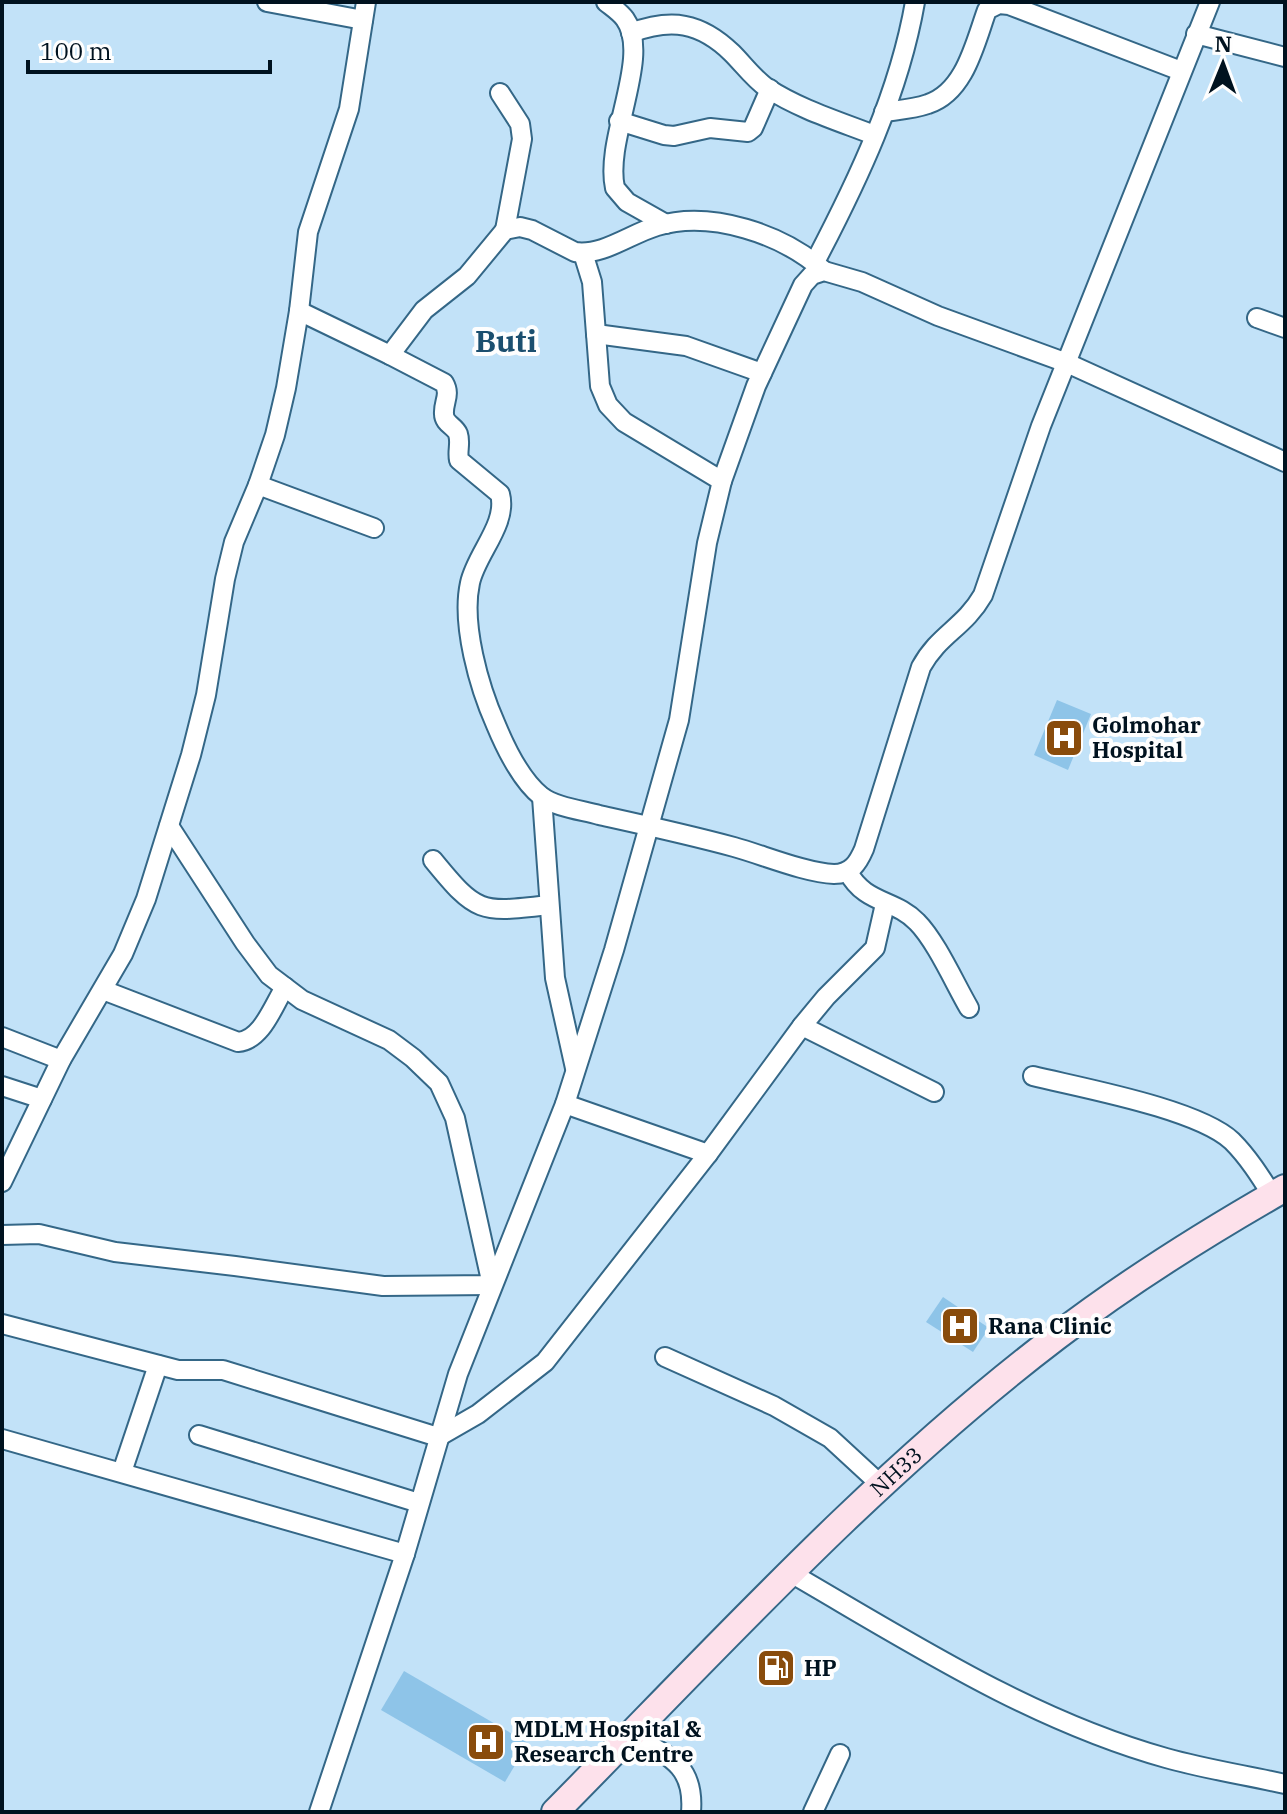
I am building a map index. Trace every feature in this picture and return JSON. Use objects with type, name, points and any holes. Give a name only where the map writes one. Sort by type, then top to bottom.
[{"type":"main road","name":"NH33","points":[[555,1812],[789,1572],[936,1436],[1056,1337],[1171,1257],[1279,1192]]},
{"type":"street","points":[[2,1182],[9,1150],[42,1099],[61,1060],[123,954],[146,899],[206,695],[234,542],[258,485],[286,388],[308,232],[349,109],[365,11],[267,2]]},
{"type":"street","points":[[606,2],[625,19],[631,33],[632,71],[614,143],[615,188],[627,202],[666,224]]},
{"type":"street","points":[[319,1812],[405,1554],[458,1374],[565,1104],[650,827],[679,720],[707,543],[722,481],[762,373],[803,285],[819,266],[899,76],[915,2]]},
{"type":"street","points":[[299,311],[444,383],[448,394],[444,415],[459,437],[459,460],[500,494],[501,514],[469,584],[468,619],[478,672],[496,725],[521,773],[542,797],[575,809],[810,869],[834,874],[848,872],[858,863],[864,849],[921,667],[930,650],[973,613],[983,595],[1041,426],[1210,2]]},
{"type":"street","points":[[884,112],[929,104],[948,94],[959,81],[989,6],[999,4],[1009,5],[1181,71]]},
{"type":"street","points":[[631,33],[650,26],[685,24],[708,34],[731,52],[749,73],[784,98],[874,135]]},
{"type":"street","points":[[1196,34],[1285,57]]},
{"type":"street","points":[[619,121],[674,136],[710,128],[748,132],[753,128],[770,89]]},
{"type":"street","points":[[390,355],[424,310],[467,276],[505,230],[522,139],[520,124],[500,93]]},
{"type":"street","points":[[505,230],[520,227],[532,230],[583,253],[666,224],[691,221],[743,228],[781,240],[819,266],[938,316],[1067,363],[1285,462]]},
{"type":"street","points":[[583,253],[592,282],[600,386],[608,405],[624,422],[722,481]]},
{"type":"street","points":[[1257,318],[1285,328]]},
{"type":"street","points":[[596,334],[686,346],[762,373]]},
{"type":"street","points":[[258,485],[374,528]]},
{"type":"street","points":[[542,797],[555,978],[575,1071]]},
{"type":"street","points":[[169,826],[269,975],[302,1000],[389,1040],[439,1083],[455,1118],[492,1285]]},
{"type":"street","points":[[433,860],[473,904],[491,909],[549,905]]},
{"type":"street","points":[[848,872],[862,891],[918,922],[969,1008]]},
{"type":"street","points":[[2,1324],[158,1365],[191,1371],[223,1370],[438,1437],[478,1414],[545,1362],[708,1154],[802,1026],[875,948],[885,904]]},
{"type":"street","points":[[103,990],[238,1042],[247,1041],[257,1033],[285,987]]},
{"type":"street","points":[[802,1026],[934,1092]]},
{"type":"street","points":[[2,1037],[61,1060]]},
{"type":"street","points":[[1033,1076],[1200,1122],[1229,1139],[1279,1192]]},
{"type":"street","points":[[2,1086],[42,1099]]},
{"type":"street","points":[[565,1104],[708,1154]]},
{"type":"street","points":[[2,1235],[39,1234],[115,1252],[383,1286],[492,1285]]},
{"type":"street","points":[[665,1357],[774,1406],[830,1438],[881,1485]]},
{"type":"street","points":[[122,1472],[158,1365]]},
{"type":"street","points":[[199,1435],[419,1503]]},
{"type":"street","points":[[2,1439],[405,1554]]},
{"type":"street","points":[[789,1572],[972,1678],[1031,1708],[1165,1758],[1285,1784]]},
{"type":"street","points":[[629,1734],[680,1766],[689,1778],[691,1812]]},
{"type":"street","points":[[813,1812],[840,1754]]},
{"type":"building","points":[[1057,700],[1091,714],[1068,770],[1034,755]]},
{"type":"building","points":[[943,1297],[989,1328],[973,1352],[926,1322]]},
{"type":"building","points":[[404,1671],[528,1743],[505,1782],[381,1710]]},
{"type":"place","name":"Golmohar Hospital","points":[[1064,738]]},
{"type":"place","name":"Rana Clinic","points":[[960,1326]]},
{"type":"place","name":"HP","points":[[776,1668]]},
{"type":"place","name":"MDLM Hospital & Research Centre","points":[[486,1742]]},
{"type":"district","name":"Buti","points":[[506,342]]}]
